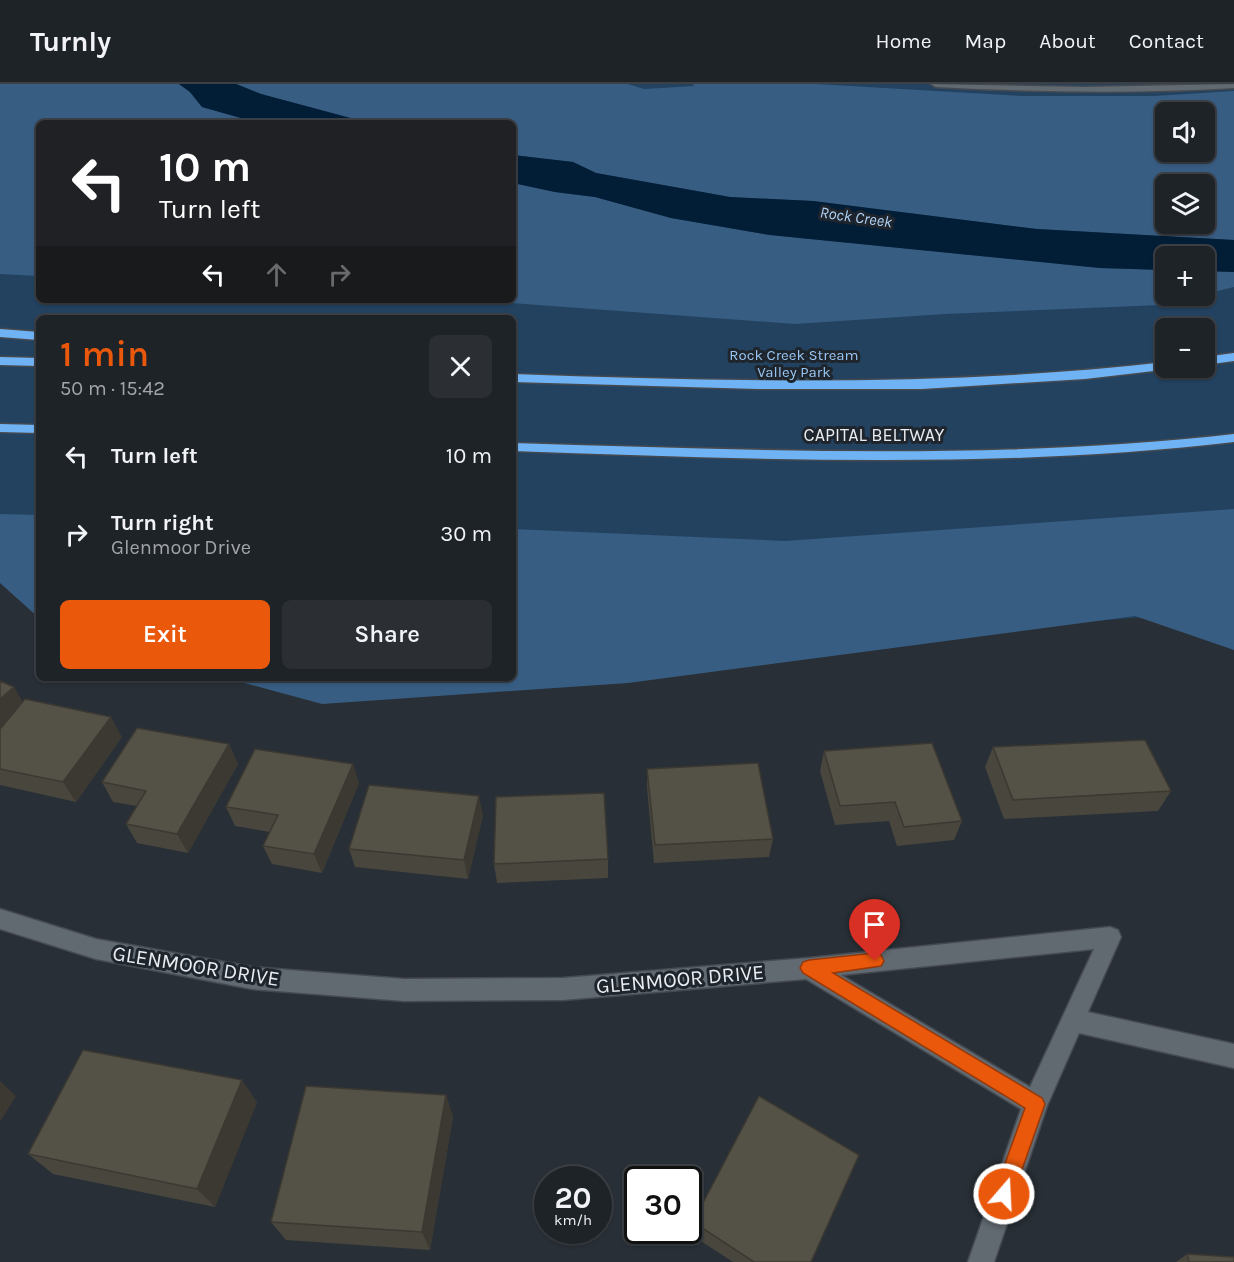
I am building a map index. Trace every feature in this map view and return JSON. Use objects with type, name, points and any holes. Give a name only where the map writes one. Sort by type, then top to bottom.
[{"type":"highway","points":[[0,333],[36,336]]},
{"type":"highway","points":[[1215,360],[1234,357]]},
{"type":"highway","points":[[0,360],[36,362]]},
{"type":"highway","points":[[516,376],[581,381],[862,386],[997,381],[1155,367]]},
{"type":"highway","points":[[0,428],[36,429]]},
{"type":"highway","name":"CAPITAL BELTWAY","points":[[516,447],[882,456],[1039,453],[1195,444],[1234,438]]},
{"type":"street","points":[[936,84],[1039,90],[1162,89],[1234,85]]},
{"type":"street","name":"GLENMOOR DRIVE","points":[[0,919],[96,949],[252,978],[404,990],[563,989],[809,968],[1110,937],[1073,1020]]},
{"type":"street","points":[[809,968],[1035,1104]]},
{"type":"street","points":[[981,1262],[1035,1104],[1073,1020],[1234,1056]]},
{"type":"green space","name":"Rock Creek Stream Valley Park","points":[[0,84],[1234,84],[1234,610],[553,664],[516,664],[516,315],[36,315],[36,562],[0,542]]},
{"type":"shaded area","points":[[0,84],[179,84],[190,92],[202,107],[248,120],[36,120],[36,276],[0,274]]},
{"type":"shaded area","points":[[236,84],[628,84],[644,89],[694,86],[693,84],[816,84],[1022,96],[1154,96],[1234,91],[1234,240],[1037,229],[813,201],[730,197],[596,173],[573,162],[516,155],[516,120],[358,120],[261,94]]},
{"type":"shaded area","points":[[516,184],[595,197],[671,218],[770,235],[1100,268],[1155,270],[1155,305],[945,314],[795,324],[512,303],[516,303]]},
{"type":"shaded area","points":[[1215,271],[1234,272],[1234,287],[1215,292]]},
{"type":"shaded area","points":[[1234,509],[1234,650],[1135,616],[628,683],[322,704],[237,681],[516,681],[516,529],[785,541]]},
{"type":"shaded area","points":[[0,514],[36,515],[36,615],[0,583]]},
{"type":"water","points":[[179,84],[236,84],[261,94],[358,120],[321,118],[323,120],[248,120],[202,107],[190,92]]},
{"type":"water","name":"Rock Creek","points":[[516,155],[573,162],[596,173],[730,197],[813,201],[1037,229],[1234,240],[1234,272],[1215,271],[1215,246],[1155,246],[1155,270],[1100,268],[770,235],[671,218],[595,197],[516,184]]},
{"type":"building","points":[[0,681],[14,687],[0,699]]},
{"type":"building","points":[[25,699],[111,717],[63,782],[0,769],[0,729]]},
{"type":"building","points":[[137,728],[229,744],[177,834],[126,824],[146,791],[102,782]]},
{"type":"building","points":[[1145,740],[1171,791],[1013,800],[993,747]]},
{"type":"building","points":[[932,743],[962,821],[904,827],[895,802],[840,806],[824,751]]},
{"type":"building","points":[[255,749],[353,764],[314,854],[263,846],[278,815],[226,807]]},
{"type":"building","points":[[758,763],[773,839],[655,845],[647,769]]},
{"type":"building","points":[[369,785],[479,796],[464,860],[349,849]]},
{"type":"building","points":[[604,793],[608,859],[494,864],[496,797]]},
{"type":"building","points":[[83,1050],[242,1080],[197,1189],[28,1154]]},
{"type":"building","points":[[306,1086],[446,1095],[422,1232],[271,1222]]},
{"type":"building","points":[[759,1096],[859,1155],[811,1262],[754,1262],[702,1228],[702,1205]]},
{"type":"building","points":[[1187,1254],[1234,1257],[1234,1262],[1189,1262]]},
{"type":"route","points":[[875,961],[809,968],[1035,1104],[1004,1194]]}]
